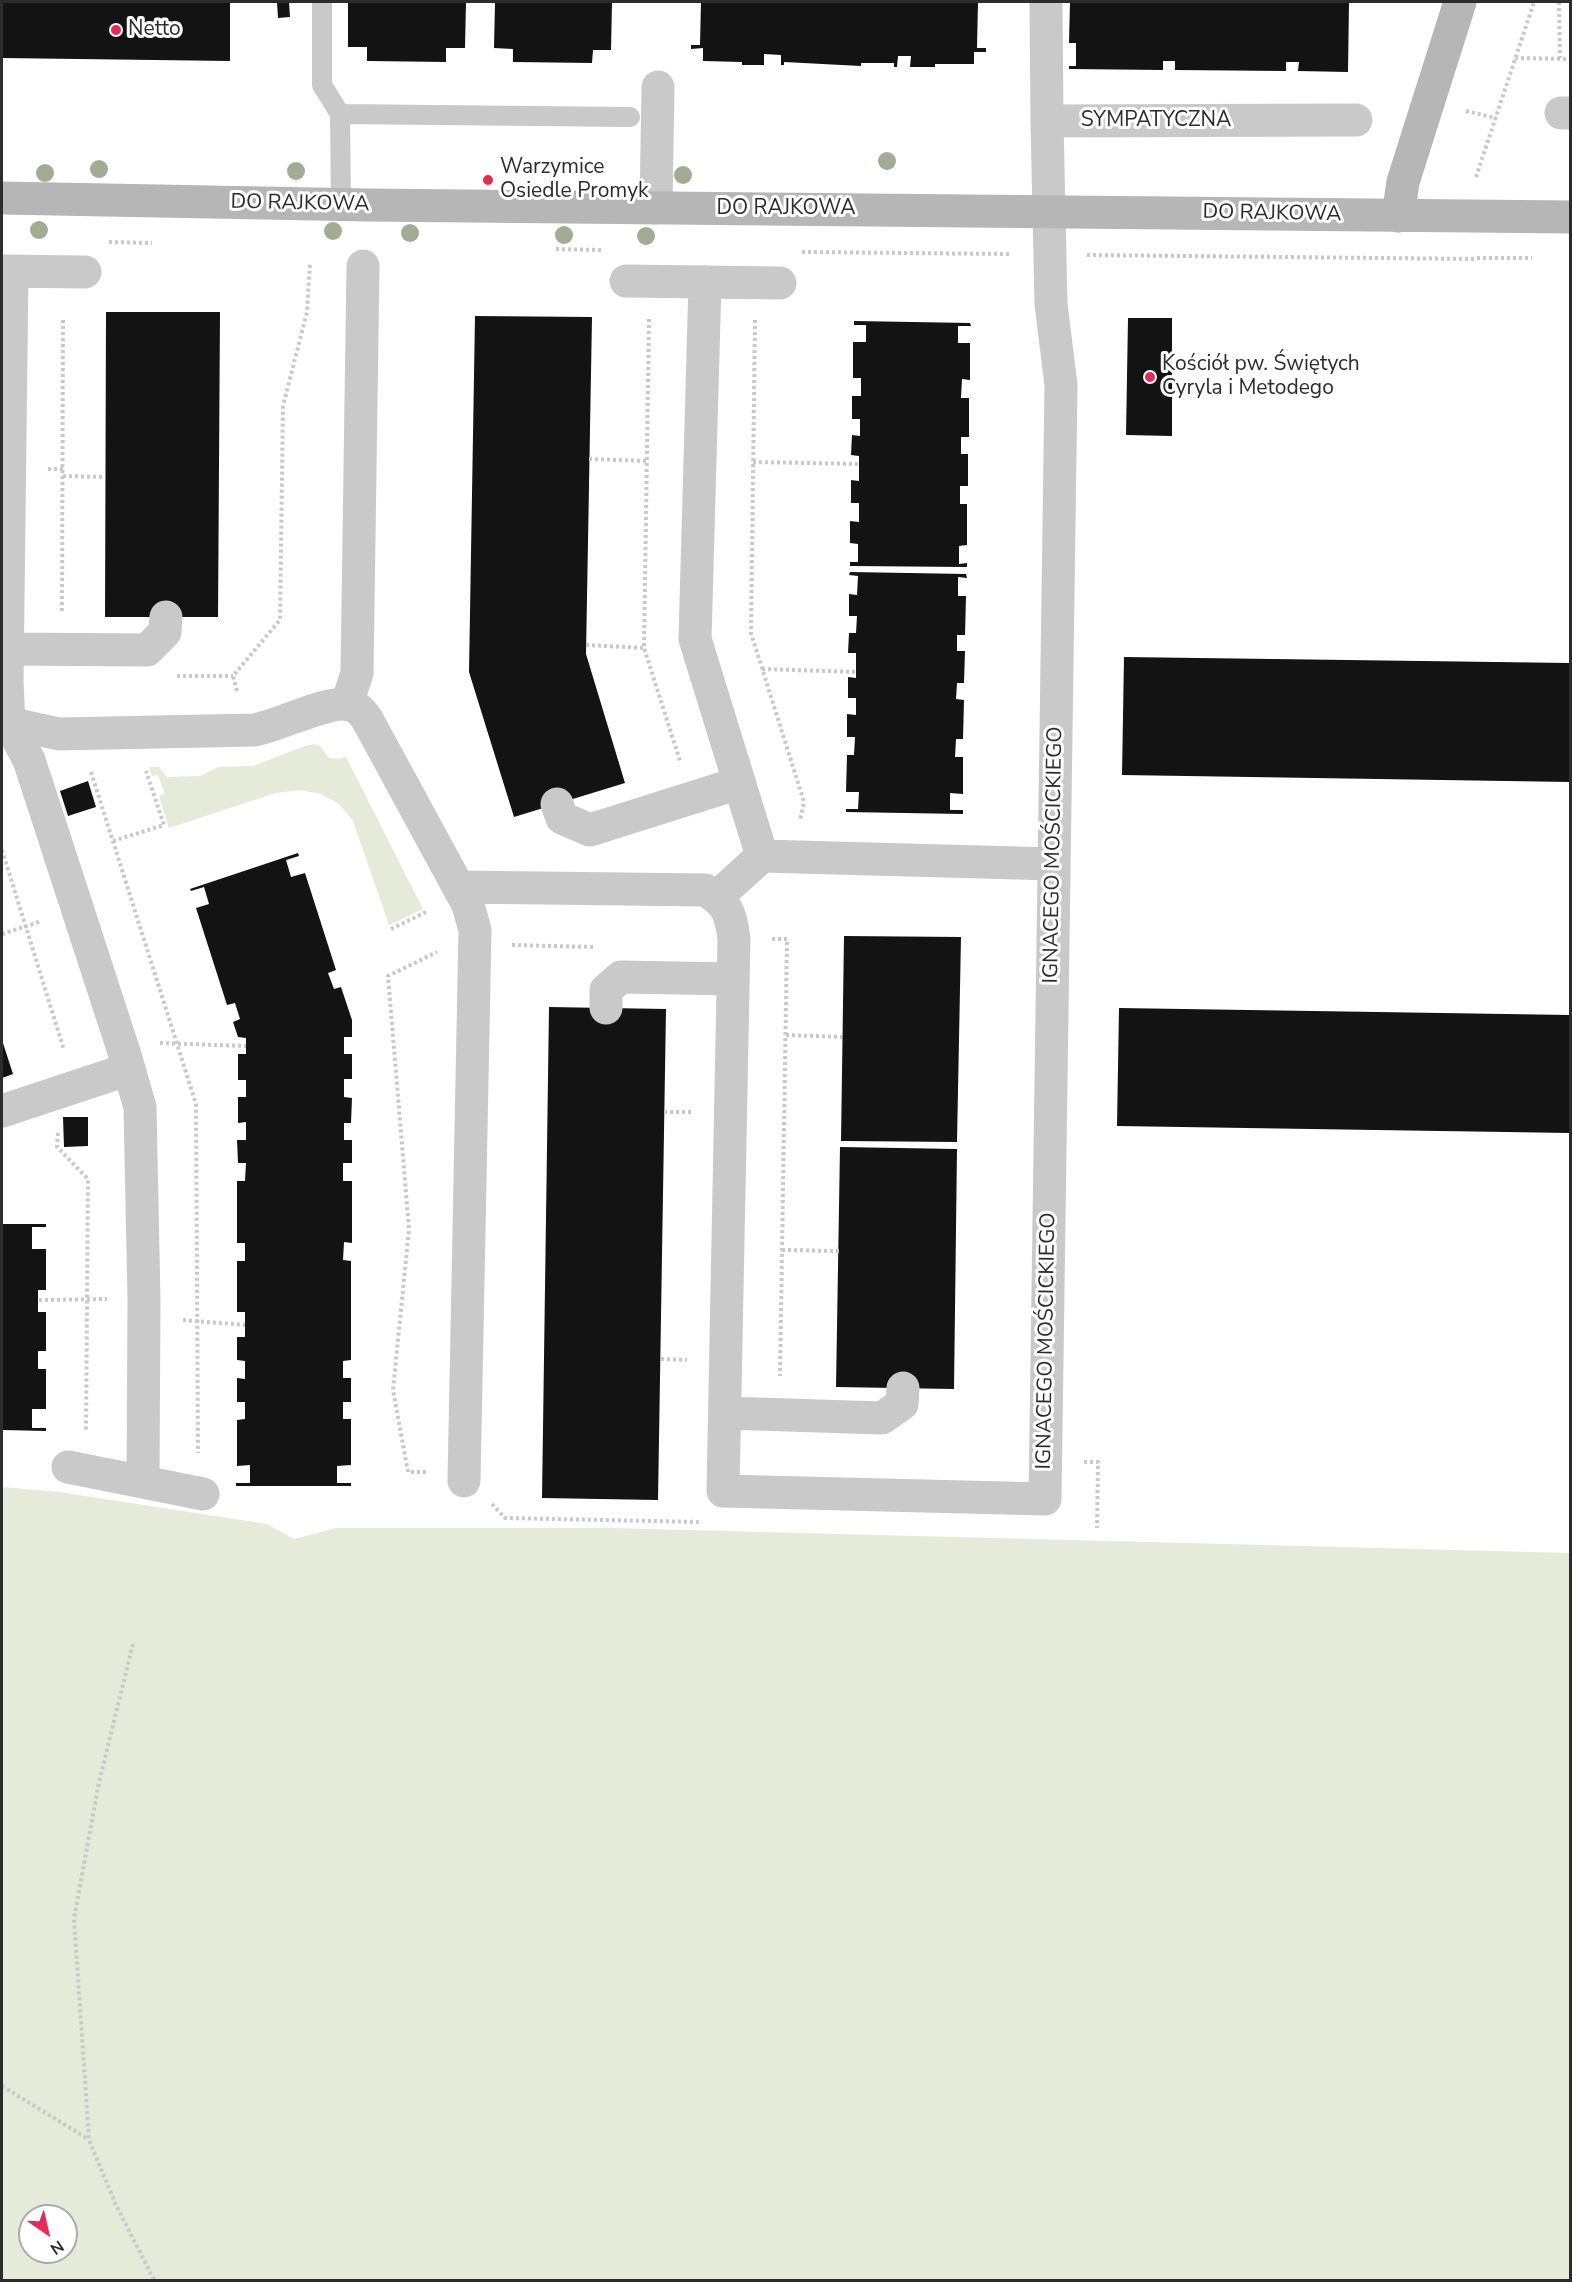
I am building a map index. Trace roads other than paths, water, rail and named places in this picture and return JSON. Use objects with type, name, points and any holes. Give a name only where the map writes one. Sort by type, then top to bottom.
[{"type":"street","points":[[1046,2],[1048,212]]},
{"type":"street","points":[[1398,216],[1403,182],[1460,2]]},
{"type":"street","points":[[656,208],[658,87]]},
{"type":"street","name":"SYMPATYCZNA","points":[[1047,120],[1356,120]]},
{"type":"street","name":"DO RAJKOWA","points":[[2,198],[656,208],[1570,217]]},
{"type":"street","name":"IGNACEGO MOŚCICKIEGO","points":[[724,1413],[723,1491],[1045,1498],[1061,385],[1051,304],[1048,212]]},
{"type":"street","points":[[347,704],[357,672],[363,266]]},
{"type":"street","points":[[85,272],[7,271],[5,723],[29,760],[125,1054],[140,1107],[144,1309],[143,1482]]},
{"type":"street","points":[[626,281],[780,283]]},
{"type":"street","points":[[705,282],[695,639],[739,783],[777,856]]},
{"type":"street","points":[[7,649],[147,650],[165,632],[166,617]]},
{"type":"street","points":[[5,723],[59,734],[248,730],[277,725],[333,705],[347,704],[359,709],[367,719],[459,887],[468,905],[475,930],[464,1477]]},
{"type":"street","points":[[557,804],[562,818],[590,830],[739,783]]},
{"type":"street","points":[[717,897],[777,856],[1054,864]]},
{"type":"street","points":[[459,887],[705,890],[717,897],[726,907],[732,920],[734,939],[724,1413],[882,1418],[902,1404],[903,1388]]},
{"type":"street","points":[[606,1008],[606,990],[621,977],[733,979]]},
{"type":"street","points":[[2,1111],[125,1054]]},
{"type":"street","points":[[77,1468],[203,1494]]},
{"type":"lane","points":[[322,2],[322,85],[340,114],[341,204]]},
{"type":"lane","points":[[340,114],[630,117]]},
{"type":"place","name":"Netto","points":[[116,30]]},
{"type":"place","name":"Warzymice Osiedle Promyk","points":[[488,180]]},
{"type":"place","name":"Kościół pw. Świętych Cyryla i Metodego","points":[[1150,377]]}]
